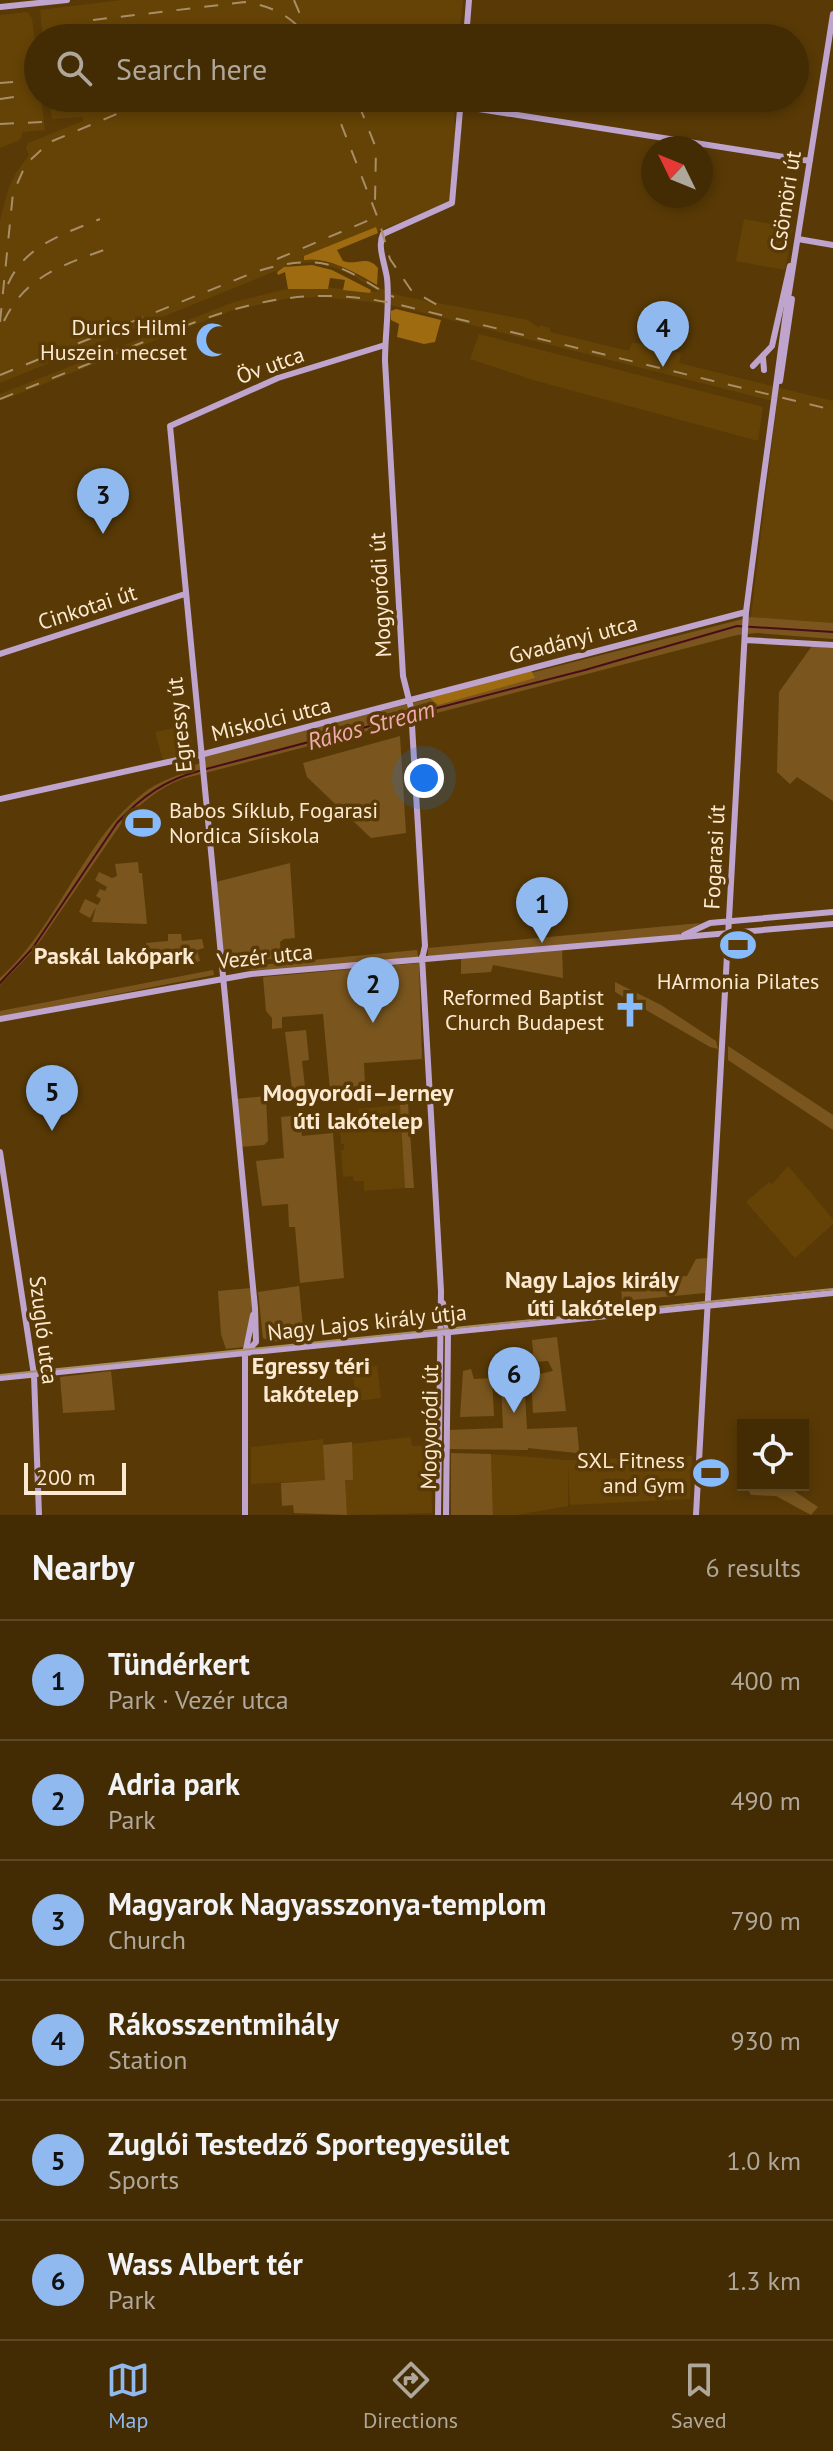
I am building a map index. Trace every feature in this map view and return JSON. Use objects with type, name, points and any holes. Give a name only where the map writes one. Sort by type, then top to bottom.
[{"type":"street","points":[[0,7],[67,0]]},
{"type":"street","points":[[467,24],[469,0]]},
{"type":"street","name":"Csömöri út","points":[[774,394],[833,14]]},
{"type":"street","name":"Mogyoródi út","points":[[446,1515],[444,1332],[422,959],[425,946],[412,719],[403,676],[385,345],[388,337],[387,279],[380,241],[383,234],[451,205],[459,112]]},
{"type":"street","points":[[498,112],[810,161]]},
{"type":"street","points":[[798,239],[833,245]]},
{"type":"street","points":[[753,366],[772,346],[786,275],[796,251]]},
{"type":"street","points":[[780,381],[796,251]]},
{"type":"street","name":"Öv utca","points":[[170,426],[278,378],[385,345]]},
{"type":"street","points":[[763,358],[764,370]]},
{"type":"street","name":"Fogarasi út","points":[[696,1515],[746,612],[774,394]]},
{"type":"street","name":"Egressy út","points":[[170,426],[255,1308],[245,1354],[245,1515]]},
{"type":"street","name":"Cinkotai út","points":[[0,654],[185,594]]},
{"type":"street","name":"Gvadányi utca","points":[[410,704],[746,612]]},
{"type":"street","points":[[732,615],[745,628]]},
{"type":"street","points":[[745,640],[833,645]]},
{"type":"street","name":"Miskolci utca","points":[[0,799],[410,704]]},
{"type":"street","name":"Vezér utca","points":[[697,932],[710,923],[833,912]]},
{"type":"street","points":[[728,933],[739,920]]},
{"type":"street","name":"Vezér utca","points":[[0,1019],[222,977],[679,937],[697,932],[728,933],[833,924]]},
{"type":"street","name":"Szugló utca","points":[[0,1152],[34,1375],[39,1515]]},
{"type":"street","name":"Nagy Lajos király útja","points":[[0,1378],[833,1293]]},
{"type":"street","name":"Mogyoródi út","points":[[438,1515],[444,1332]]},
{"type":"shaded area","points":[[121,0],[463,0],[460,24],[42,24],[40,10]]},
{"type":"shaded area","points":[[27,12],[32,18],[33,24],[24,24],[24,112],[43,112],[45,130],[23,132],[20,140],[0,148],[0,15]]},
{"type":"shaded area","points":[[51,112],[454,112],[449,202],[310,259],[338,265],[401,296],[528,320],[539,328],[540,325],[550,328],[550,332],[629,351],[632,343],[647,344],[681,353],[679,363],[833,401],[833,623],[751,617],[777,402],[424,313],[380,303],[322,297],[290,298],[230,311],[0,401],[0,394],[234,302],[282,290],[323,287],[379,292],[336,268],[315,262],[293,264],[0,383],[0,220],[9,187],[29,155],[26,148],[28,143],[83,121],[83,117],[52,119]]},
{"type":"shaded area","points":[[744,219],[793,228],[785,270],[736,261]]},
{"type":"shaded area","points":[[376,227],[378,233],[337,250],[343,261],[374,264],[378,268],[377,285],[332,263],[304,260],[304,256]]},
{"type":"shaded area","points":[[312,265],[332,270],[371,290],[370,293],[343,290],[345,280],[330,278],[328,289],[288,289],[285,272],[278,275],[277,272],[284,267]]},
{"type":"shaded area","points":[[396,309],[441,320],[435,342],[424,344],[397,337],[399,324],[391,320],[391,311]]},
{"type":"shaded area","points":[[479,334],[763,407],[758,441],[533,380],[470,359]]},
{"type":"shaded area","points":[[751,617],[833,623],[833,639],[757,633],[737,635],[173,783],[149,798],[121,824],[34,950],[0,985],[0,978],[39,933],[90,854],[127,807],[154,786],[194,770],[195,765],[203,762],[203,756]]},
{"type":"shaded area","points":[[812,646],[833,648],[833,801],[797,777],[790,784],[777,772],[779,692]]},
{"type":"shaded area","points":[[531,670],[535,678],[438,705],[429,697]]},
{"type":"shaded area","points":[[189,725],[194,753],[163,760],[155,732]]},
{"type":"shaded area","points":[[400,736],[406,833],[371,838],[307,777],[303,763]]},
{"type":"shaded area","points":[[138,862],[147,924],[92,922],[96,907],[90,918],[79,912],[85,899],[98,905],[101,899],[96,896],[100,889],[105,891],[107,887],[95,880],[99,872],[112,878],[117,876],[115,864]]},
{"type":"shaded area","points":[[290,863],[295,938],[280,942],[281,958],[222,964],[216,882]]},
{"type":"shaded area","points":[[701,923],[676,936],[428,956],[428,948]]},
{"type":"shaded area","points":[[168,934],[181,934],[182,941],[202,939],[204,948],[197,950],[200,961],[196,962],[195,958],[157,965],[155,953],[147,954],[146,943],[168,941]]},
{"type":"shaded area","points":[[562,948],[563,978],[493,965],[491,972],[461,974],[461,958]]},
{"type":"shaded area","points":[[417,950],[418,957],[264,971],[227,968]]},
{"type":"shaded area","points":[[419,963],[422,1059],[364,1063],[365,1086],[330,1090],[323,1014],[282,1017],[282,1028],[272,1029],[272,1018],[266,1011],[263,977]]},
{"type":"shaded area","points":[[213,970],[214,975],[0,1017],[0,1011]]},
{"type":"shaded area","points":[[615,982],[661,1005],[716,1041],[718,1049],[615,992]]},
{"type":"shaded area","points":[[306,1030],[309,1060],[302,1061],[305,1087],[292,1089],[285,1032]]},
{"type":"shaded area","points":[[728,1046],[833,1115],[833,1130],[728,1060]]},
{"type":"shaded area","points":[[266,1096],[268,1141],[264,1145],[239,1147],[235,1099]]},
{"type":"shaded area","points":[[408,1104],[414,1188],[405,1188],[400,1105]]},
{"type":"shaded area","points":[[400,1105],[405,1188],[364,1191],[364,1181],[354,1181],[353,1176],[343,1177],[341,1150],[344,1150],[344,1144],[341,1144],[340,1123],[359,1122],[358,1109]]},
{"type":"shaded area","points":[[300,1115],[302,1136],[333,1133],[344,1278],[300,1283],[295,1227],[289,1227],[288,1204],[262,1206],[256,1161],[284,1158],[281,1117]]},
{"type":"shaded area","points":[[788,1166],[833,1219],[833,1224],[795,1258],[746,1202],[769,1182],[772,1184]]},
{"type":"shaded area","points":[[707,1258],[705,1293],[622,1301],[621,1286],[668,1283],[668,1277],[687,1276],[696,1259]]},
{"type":"shaded area","points":[[299,1286],[304,1338],[273,1342],[263,1338],[258,1292]]},
{"type":"shaded area","points":[[251,1288],[253,1309],[244,1347],[226,1349],[221,1334],[218,1291]]},
{"type":"shaded area","points":[[557,1337],[566,1411],[533,1413],[531,1376],[553,1371],[548,1361],[534,1362],[532,1340]]},
{"type":"shaded area","points":[[523,1359],[527,1429],[577,1427],[577,1453],[528,1448],[448,1449],[448,1430],[503,1428],[500,1361]]},
{"type":"shaded area","points":[[377,1366],[381,1398],[356,1401],[352,1368]]},
{"type":"shaded area","points":[[471,1369],[474,1379],[492,1378],[494,1416],[460,1417],[463,1371]]},
{"type":"shaded area","points":[[111,1371],[115,1410],[63,1413],[60,1377]]},
{"type":"shaded area","points":[[411,1437],[412,1446],[431,1445],[432,1513],[347,1515],[344,1479],[251,1484],[251,1447],[323,1439],[324,1447]]},
{"type":"shaded area","points":[[352,1442],[353,1480],[345,1480],[347,1515],[294,1513],[293,1505],[282,1506],[281,1483],[325,1480],[323,1445]]},
{"type":"shaded area","points":[[451,1453],[491,1454],[493,1515],[451,1515]]},
{"type":"shaded area","points":[[491,1454],[567,1460],[692,1456],[690,1499],[570,1505],[568,1467],[568,1506],[516,1515],[493,1515]]},
{"type":"shaded area","points":[[749,1491],[794,1491],[818,1507],[811,1515],[776,1496],[751,1495]]},
{"type":"waterway","name":"Rákos Stream","points":[[414,714],[585,670],[737,626],[833,632]]},
{"type":"waterway","name":"Rákos Stream","points":[[206,769],[408,716]]},
{"type":"waterway","name":"Rákos Stream","points":[[0,983],[32,949],[117,823],[154,791],[175,779],[199,771]]},
{"type":"tram line","points":[[0,1375],[833,1289]]},
{"type":"railway","points":[[294,0],[304,24]]},
{"type":"railway","points":[[93,20],[245,2],[281,13],[295,24]]},
{"type":"railway","points":[[0,83],[13,82]]},
{"type":"railway","points":[[0,99],[14,97]]},
{"type":"railway","points":[[0,322],[13,193],[26,164],[50,142],[122,112]]},
{"type":"railway","points":[[336,112],[379,221],[390,259],[411,290],[441,307]]},
{"type":"railway","points":[[362,112],[376,148],[375,201]]},
{"type":"railway","points":[[0,124],[44,122]]},
{"type":"railway","points":[[277,259],[374,218]]},
{"type":"railway","points":[[8,284],[15,271],[35,250],[100,219]]},
{"type":"railway","points":[[4,321],[13,305],[36,281],[64,265],[112,247]]},
{"type":"railway","points":[[0,375],[255,272],[281,265],[305,262],[330,265],[394,297]]},
{"type":"railway","points":[[0,399],[232,310],[263,302],[325,296],[396,304],[833,410]]},
{"type":"place","name":"Durics Hilmi Huszein mecset","points":[[213,340]]},
{"type":"place","name":"Rákosszentmihály","points":[[663,367]]},
{"type":"place","name":"Magyarok Nagyasszonya-templom","points":[[103,534]]},
{"type":"place","name":"Babos Síklub, Fogarasi Nordica Síiskola","points":[[143,823]]},
{"type":"place","name":"Tündérkert","points":[[542,943]]},
{"type":"place","name":"HArmonia Pilates","points":[[738,945]]},
{"type":"place","name":"Reformed Baptist Church Budapest","points":[[630,1010]]},
{"type":"place","name":"Adria park","points":[[373,1023]]},
{"type":"place","name":"Zuglói Testedző Sportegyesület","points":[[52,1131]]},
{"type":"place","name":"Wass Albert tér","points":[[514,1413]]},
{"type":"place","name":"SXL Fitness and Gym","points":[[711,1473]]},
{"type":"district","name":"Paskál lakópark","points":[[114,955]]},
{"type":"district","name":"Mogyoródi–Jerney úti lakótelep","points":[[358,1106]]},
{"type":"district","name":"Nagy Lajos király úti lakótelep","points":[[592,1293]]},
{"type":"district","name":"Egressy téri lakótelep","points":[[311,1379]]}]
